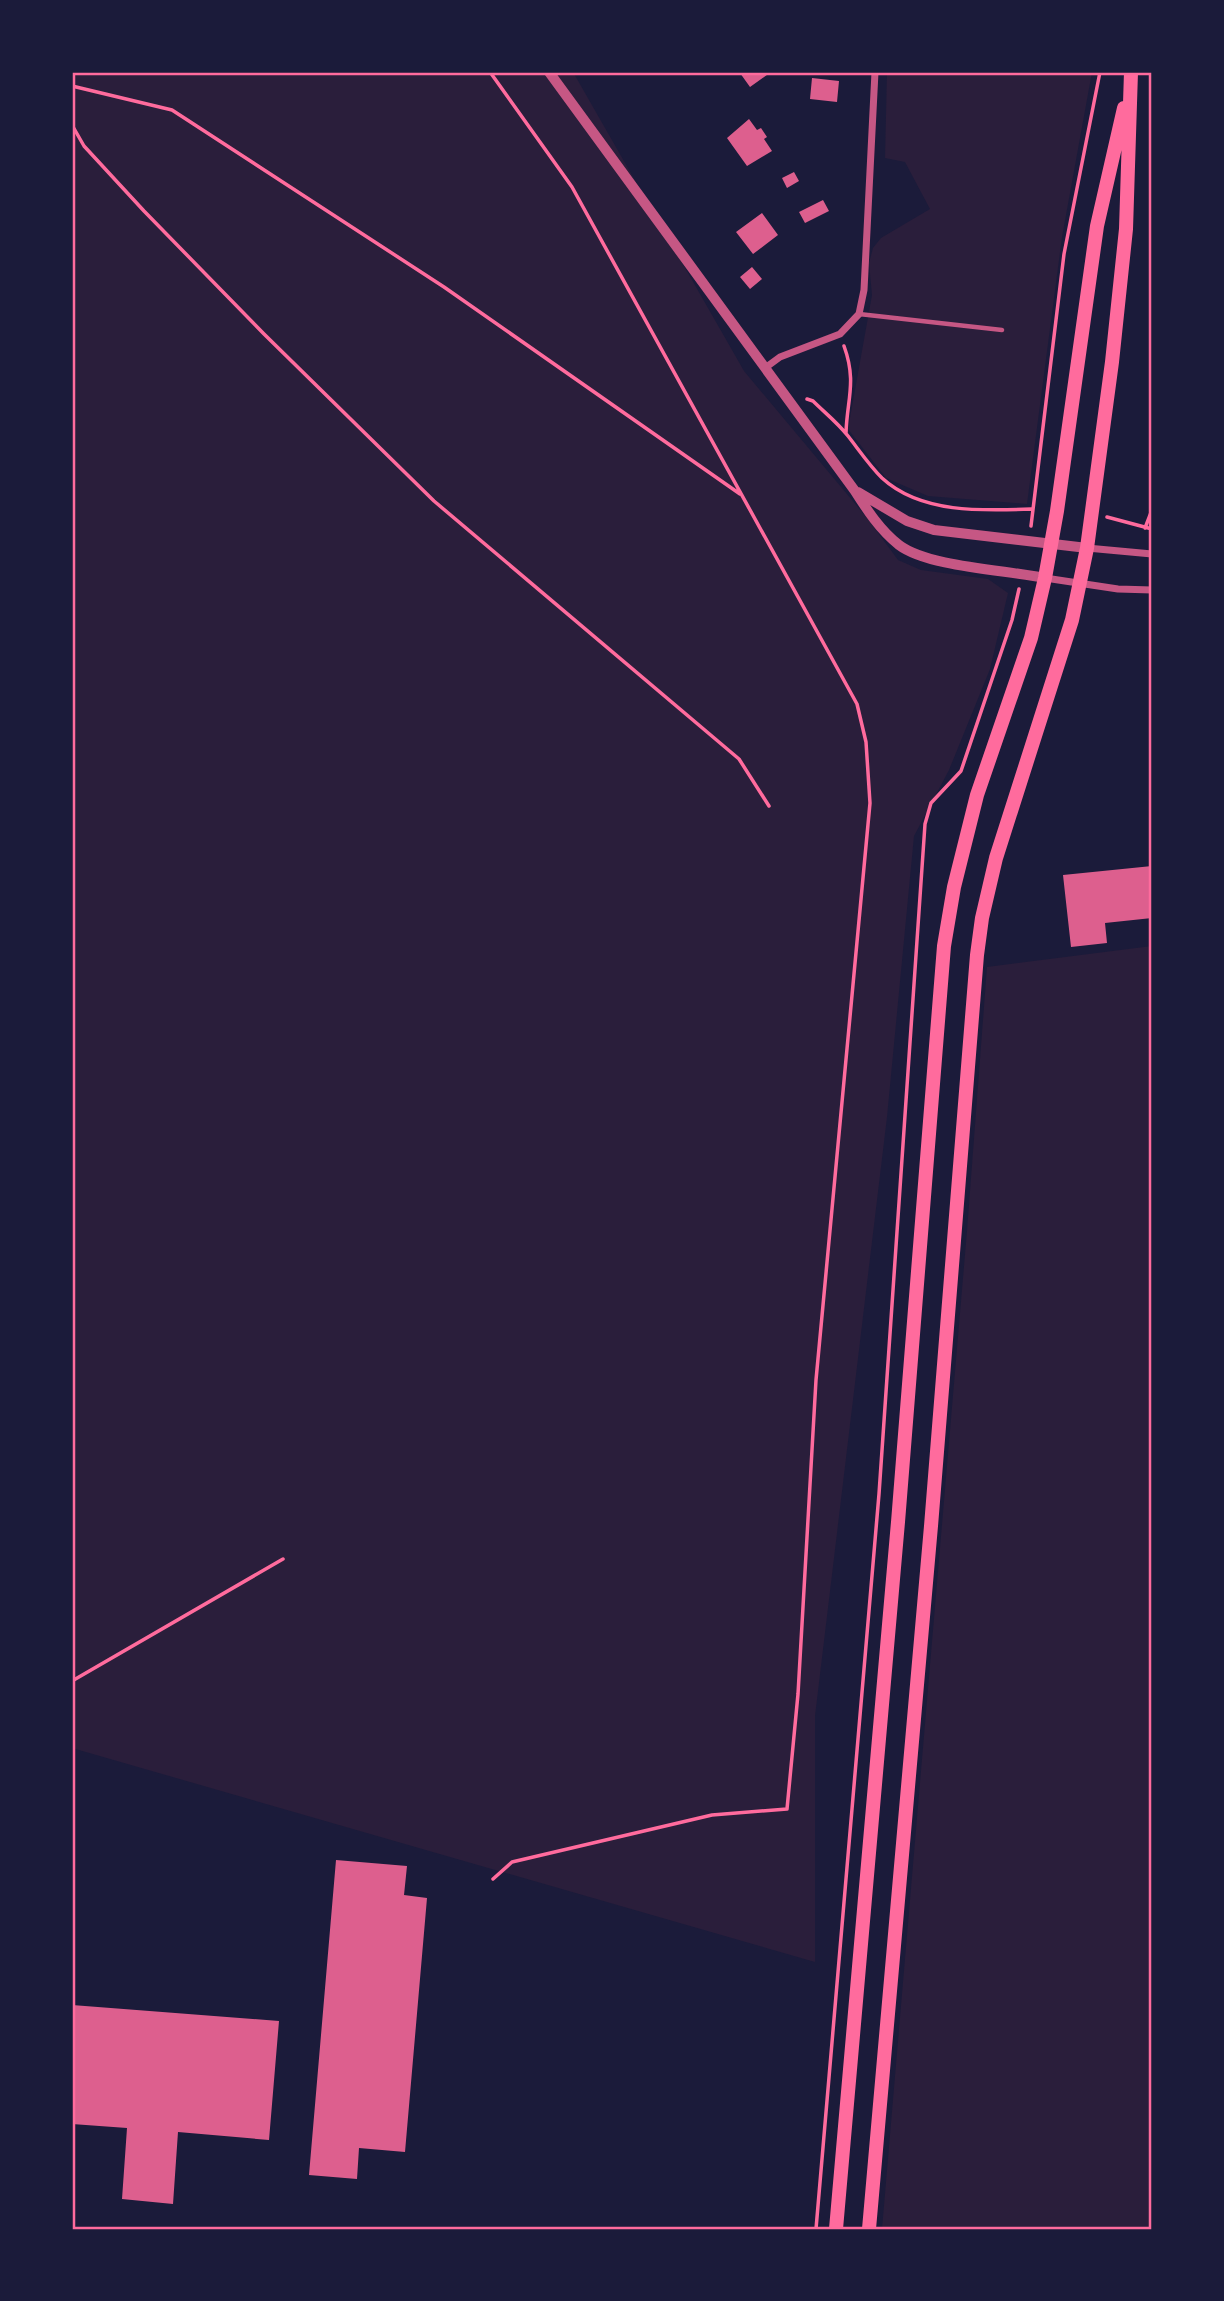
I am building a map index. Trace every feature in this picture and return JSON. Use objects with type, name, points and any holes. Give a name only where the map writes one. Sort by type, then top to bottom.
[{"type":"main road","points":[[836,2229],[898,1522],[944,946],[954,887],[977,795],[1031,638],[1045,578],[1097,226],[1130,79]]},
{"type":"main road","points":[[869,2229],[931,1526],[977,955],[982,918],[996,858],[1081,583],[1112,362],[1126,229],[1130,79]]},
{"type":"street","points":[[549,72],[872,517],[898,544],[914,554],[932,560],[1118,589],[1152,590]]},
{"type":"street","points":[[765,368],[780,357],[840,334],[859,313],[864,290],[875,72]]},
{"type":"street","points":[[855,491],[907,521],[933,530],[1152,554]]},
{"type":"lane","points":[[859,313],[1002,330]]},
{"type":"lane","points":[[1152,752],[1152,761]]},
{"type":"path","points":[[490,72],[572,187],[857,704],[866,742],[870,803],[816,1381],[799,1694],[787,1809],[712,1815],[512,1862],[493,1879]]},
{"type":"path","points":[[72,86],[172,110],[444,287],[743,496]]},
{"type":"path","points":[[72,125],[85,146],[144,211],[434,501],[739,759],[769,806]]},
{"type":"path","points":[[840,334],[850,364],[852,385],[846,433]]},
{"type":"path","points":[[780,388],[813,401],[846,433],[866,462],[899,491],[918,499],[952,507],[990,511],[1033,509]]},
{"type":"path","points":[[1145,528],[1152,510]]},
{"type":"path","points":[[72,1681],[283,1559]]},
{"type":"shaded area","points":[[72,72],[573,72],[744,371],[867,518],[898,560],[921,570],[988,579],[1008,593],[990,669],[949,770],[914,836],[887,1117],[815,1716],[815,1962],[72,1748]]},
{"type":"shaded area","points":[[887,72],[1092,72],[1062,237],[1027,504],[928,496],[886,478],[848,429],[872,295],[869,263],[873,248],[881,238],[930,209],[905,162],[885,158]]},
{"type":"shaded area","points":[[1152,946],[1152,2229],[882,2229],[987,967]]},
{"type":"building","points":[[771,72],[750,87],[740,73]]},
{"type":"building","points":[[812,78],[839,81],[837,102],[810,99]]},
{"type":"building","points":[[749,119],[757,130],[761,128],[772,151],[747,166],[727,138]]},
{"type":"building","points":[[794,172],[799,181],[787,188],[782,178]]},
{"type":"building","points":[[823,200],[829,211],[805,223],[799,212]]},
{"type":"building","points":[[762,213],[778,235],[753,254],[736,232]]},
{"type":"building","points":[[752,267],[762,279],[750,289],[740,277]]},
{"type":"building","points":[[1152,866],[1152,918],[1105,923],[1107,943],[1071,947],[1063,875]]},
{"type":"building","points":[[336,1860],[407,1866],[404,1895],[427,1898],[405,2152],[359,2148],[357,2179],[309,2175]]},
{"type":"building","points":[[72,2005],[279,2021],[269,2140],[178,2132],[173,2204],[122,2199],[127,2128],[72,2124]]}]
